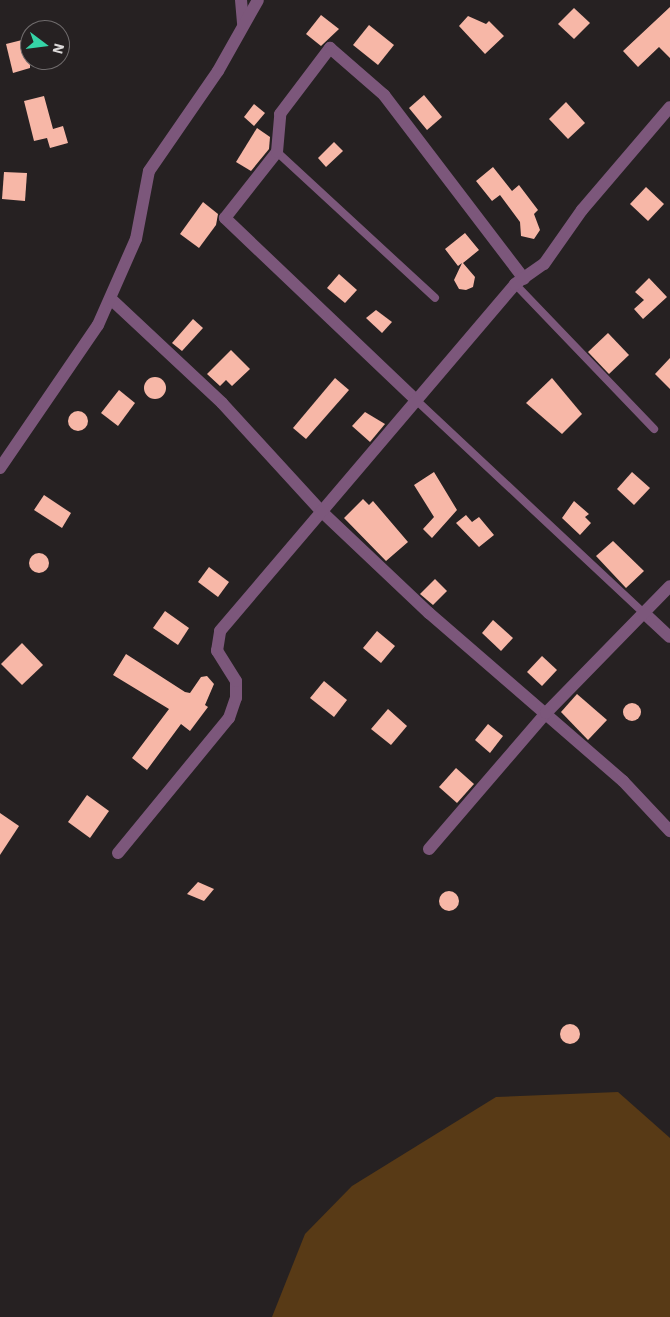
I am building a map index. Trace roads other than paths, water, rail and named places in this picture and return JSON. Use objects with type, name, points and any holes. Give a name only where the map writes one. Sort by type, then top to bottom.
[{"type":"street","points":[[241,0],[244,24]]},
{"type":"street","points":[[0,468],[112,300],[136,239],[149,171],[218,71],[258,0]]},
{"type":"street","points":[[416,400],[225,218],[277,152],[280,114],[330,48],[384,95],[520,282]]},
{"type":"street","points":[[118,853],[229,718],[236,698],[236,681],[217,651],[220,631],[416,400],[520,282],[544,264],[582,210],[670,107]]},
{"type":"street","points":[[112,300],[222,403],[321,511],[429,613],[623,781],[670,831]]},
{"type":"street","points":[[429,849],[546,713],[670,586]]},
{"type":"street","points":[[644,613],[670,637]]},
{"type":"lane","points":[[277,152],[435,298]]},
{"type":"lane","points":[[520,282],[654,429]]},
{"type":"lane","points":[[416,400],[644,613]]}]
